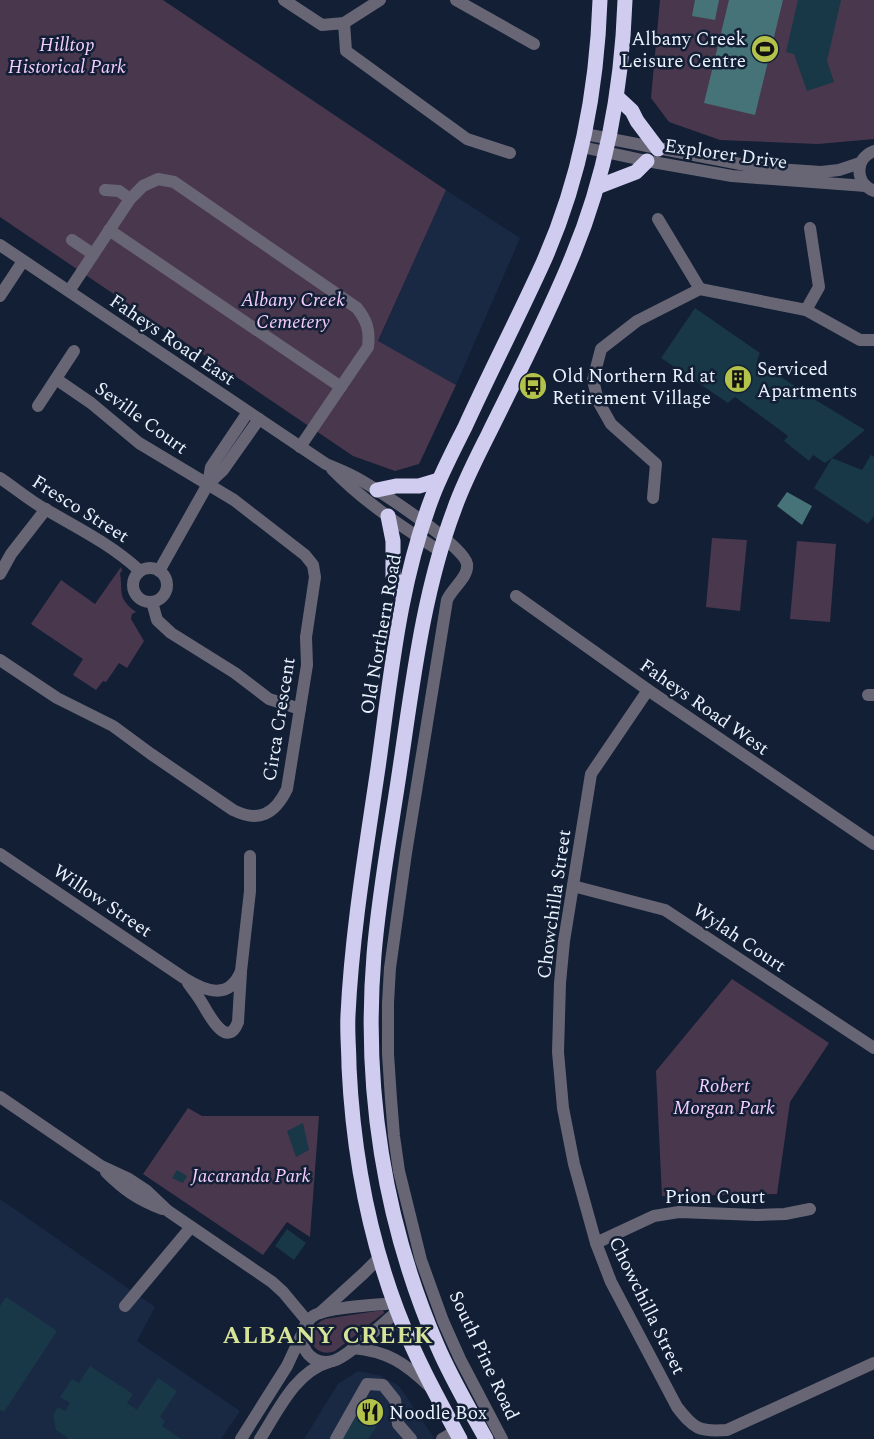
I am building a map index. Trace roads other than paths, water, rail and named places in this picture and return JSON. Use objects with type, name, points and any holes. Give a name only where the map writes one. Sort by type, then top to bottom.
[{"type":"highway","name":"Old Northern Road","points":[[396,1307],[380,1257],[359,1167],[350,1087],[347,1019],[352,953],[392,663],[406,579],[439,480],[542,264],[561,217],[583,140],[596,70],[600,0]]},
{"type":"highway","points":[[458,1435],[433,1390],[396,1307],[418,1298],[398,1234],[382,1161],[373,1096],[370,1021],[374,953],[383,880],[428,594],[456,505],[569,265],[583,230],[597,187],[617,97],[625,0]]},
{"type":"highway","points":[[617,97],[632,111],[637,121],[658,149]]},
{"type":"highway","points":[[597,187],[636,172],[648,161]]},
{"type":"highway","points":[[378,490],[396,486],[419,486],[439,480]]},
{"type":"highway","points":[[388,516],[393,541],[393,576],[403,597]]},
{"type":"highway","name":"South Pine Road","points":[[418,1298],[439,1350],[486,1439]]},
{"type":"street","points":[[284,0],[322,25],[344,23],[380,0]]},
{"type":"street","points":[[456,0],[534,44]]},
{"type":"street","points":[[344,23],[346,51],[467,139],[510,153]]},
{"type":"street","name":"Explorer Drive","points":[[583,140],[607,146],[648,161],[750,178],[871,189]]},
{"type":"street","name":"Explorer Drive","points":[[607,146],[658,149],[761,168],[798,171],[822,172],[839,170],[860,163]]},
{"type":"street","points":[[871,189],[859,176],[860,163],[868,154],[874,151]]},
{"type":"street","points":[[69,291],[130,199],[143,186],[158,179],[174,182],[357,308],[366,318],[370,333],[368,347],[300,447]]},
{"type":"street","points":[[105,190],[119,191],[130,199]]},
{"type":"street","points":[[658,219],[700,289]]},
{"type":"street","points":[[806,310],[819,287],[810,228]]},
{"type":"street","points":[[109,230],[341,387]]},
{"type":"street","points":[[72,240],[93,254]]},
{"type":"street","name":"Faheys Road East","points":[[0,245],[326,464],[353,475],[378,490],[424,522],[442,545]]},
{"type":"street","points":[[0,296],[23,261]]},
{"type":"street","points":[[653,498],[656,464],[611,424],[598,401],[593,380],[601,349],[637,321],[700,289],[806,310],[860,340],[874,340]]},
{"type":"street","points":[[38,406],[74,351]]},
{"type":"street","name":"Seville Court","points":[[56,379],[92,403],[147,449],[208,484]]},
{"type":"street","points":[[208,484],[211,467],[248,412]]},
{"type":"street","points":[[159,571],[208,484],[223,470],[259,419]]},
{"type":"street","name":"Faheys Road East","points":[[326,464],[347,485],[419,538],[442,545]]},
{"type":"street","name":"Fresco Street","points":[[0,478],[46,509],[104,543],[140,571]]},
{"type":"street","name":"Circa Crescent","points":[[0,660],[52,695],[113,726],[150,754],[233,810],[247,816],[259,816],[272,810],[286,792],[289,783],[307,658],[306,638],[315,577],[314,567],[308,557],[261,520],[208,484]]},
{"type":"street","points":[[0,574],[11,554],[46,509]]},
{"type":"street","name":"South Pine Road","points":[[442,545],[464,555],[467,567],[466,573],[450,593],[444,611],[390,968],[388,1054],[394,1136],[399,1171],[421,1260],[443,1321],[502,1439]]},
{"type":"street","points":[[148,568],[159,571],[166,579],[166,589],[161,598],[152,602],[141,599],[134,591],[134,580],[140,571],[148,568]]},
{"type":"street","name":"Faheys Road West","points":[[516,596],[648,690],[874,844]]},
{"type":"street","points":[[152,602],[157,620],[171,633],[230,669],[269,699],[300,709]]},
{"type":"street","name":"Chowchilla Street","points":[[648,690],[592,774],[573,886],[560,983],[558,1052],[563,1108],[574,1164],[596,1243],[611,1282],[677,1407],[701,1435],[727,1430],[874,1363]]},
{"type":"street","name":"Willow Street","points":[[0,854],[204,990],[220,991],[233,984],[241,969]]},
{"type":"street","name":"Willow Street","points":[[184,978],[222,1031],[228,1032],[235,1028],[238,1022],[241,969],[250,891],[250,856]]},
{"type":"street","name":"Wylah Court","points":[[573,886],[665,910],[874,1048]]},
{"type":"street","points":[[0,1097],[101,1166],[129,1179],[147,1191],[168,1212],[272,1282],[308,1322]]},
{"type":"street","name":"Prion Court","points":[[596,1243],[654,1216],[679,1212],[757,1215],[785,1214],[810,1209]]},
{"type":"street","points":[[125,1306],[191,1227]]},
{"type":"street","points":[[241,1439],[287,1366],[308,1322],[364,1274],[380,1257]]},
{"type":"street","points":[[320,1313],[396,1307]]},
{"type":"street","points":[[260,1439],[302,1377],[353,1348],[396,1307]]},
{"type":"street","points":[[302,1336],[304,1349],[310,1357],[321,1362],[334,1360]]},
{"type":"street","points":[[353,1348],[374,1351],[396,1359],[413,1371],[433,1390]]},
{"type":"street","points":[[336,1439],[367,1384],[383,1385],[395,1400],[398,1424],[411,1439]]},
{"type":"street","points":[[442,1439],[458,1435]]},
{"type":"place","name":"Albany Creek Leisure Centre","points":[[765,49]]},
{"type":"place","name":"Serviced Apartments","points":[[738,379]]},
{"type":"place","name":"Old Northern Rd at Retirement Village","points":[[533,386]]},
{"type":"place","name":"Noodle Box","points":[[370,1412]]},
{"type":"district","name":"ALBANY CREEK","points":[[328,1335]]},
{"type":"park label","name":"Hilltop Historical Park","points":[[67,55]]},
{"type":"park label","name":"Albany Creek Cemetery","points":[[293,310]]},
{"type":"park label","name":"Robert Morgan Park","points":[[724,1096]]},
{"type":"park label","name":"Jacaranda Park","points":[[251,1175]]}]
